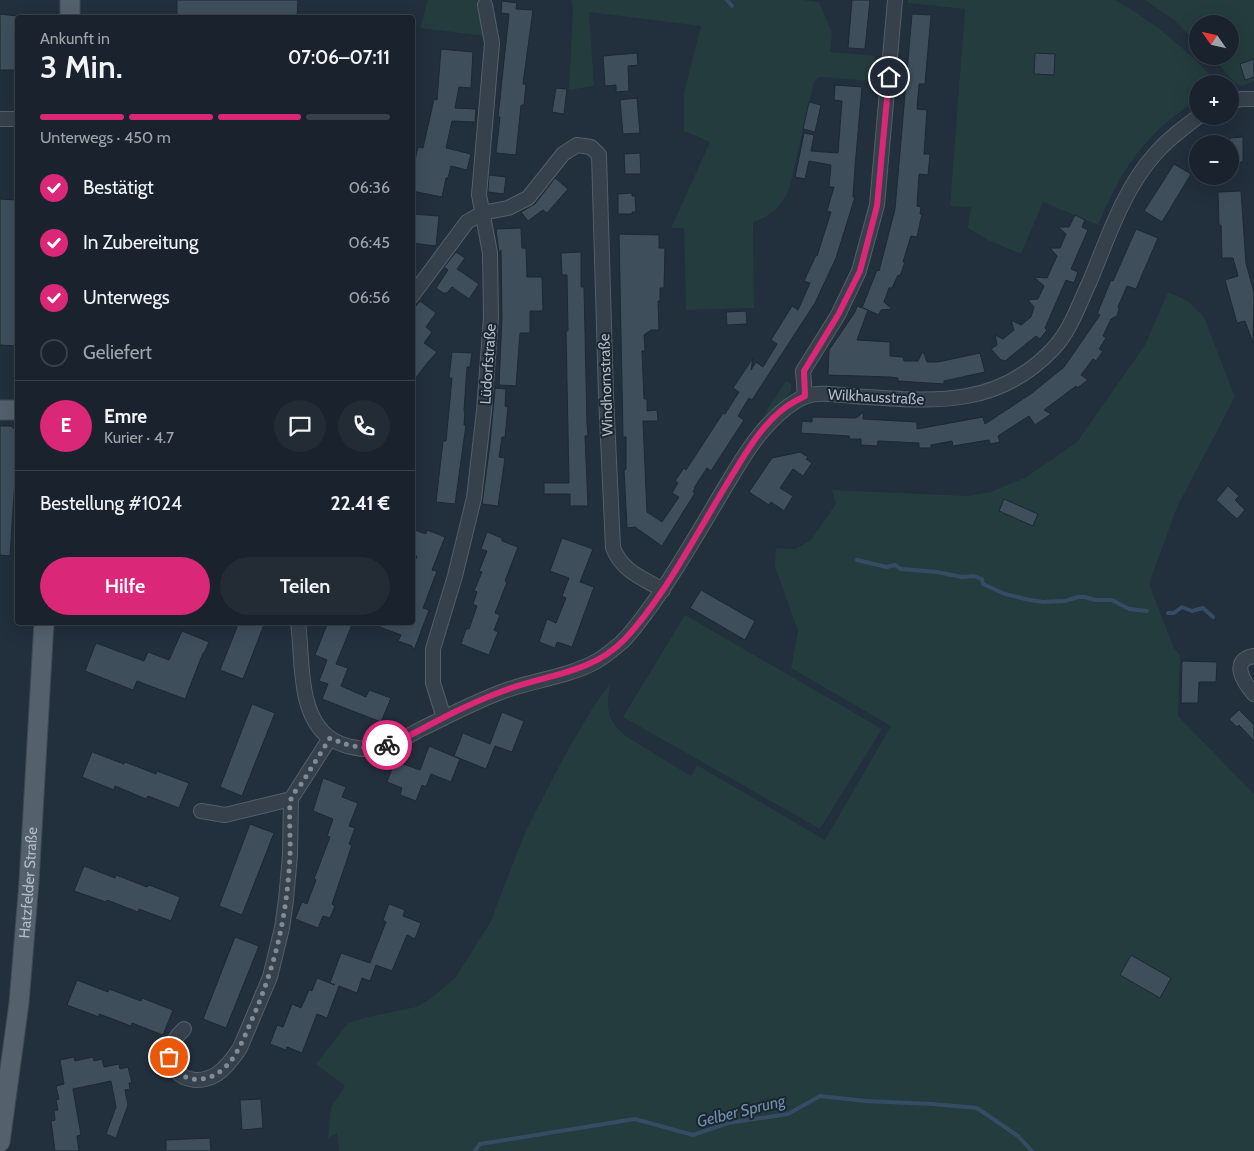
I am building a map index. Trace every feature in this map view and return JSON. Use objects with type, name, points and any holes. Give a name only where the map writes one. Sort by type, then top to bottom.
[{"type":"main road","points":[[70,0],[70,15]]},
{"type":"main road","points":[[0,410],[15,410]]},
{"type":"main road","name":"Hatzfelder Straße","points":[[0,1142],[19,1003],[29,882],[44,625]]},
{"type":"street","points":[[805,396],[804,371],[838,315],[860,271],[877,206],[895,0]]},
{"type":"street","name":"Lüdorfstraße","points":[[444,718],[433,683],[434,649],[456,576],[474,498],[488,372],[491,317],[490,253],[479,195],[492,43],[485,5]]},
{"type":"street","points":[[1239,100],[1254,99]]},
{"type":"street","points":[[0,119],[15,119]]},
{"type":"street","name":"Wilkhausstraße","points":[[330,738],[344,744],[373,749],[394,744],[444,718],[503,691],[574,671],[598,660],[622,642],[662,590],[748,450],[766,425],[783,409],[805,396],[822,394],[924,400],[961,398],[999,388],[1033,366],[1054,348],[1070,326],[1117,216],[1134,182],[1154,155],[1174,134],[1189,123]]},
{"type":"street","name":"Windhornstraße","points":[[482,213],[508,208],[528,198],[563,154],[577,145],[592,147],[599,155],[606,415],[612,548],[618,561],[626,569],[662,590]]},
{"type":"street","points":[[415,292],[467,222],[482,213]]},
{"type":"street","points":[[184,1029],[175,1038],[169,1057],[170,1064],[183,1076],[194,1080],[217,1074],[240,1048],[270,977],[282,928],[286,900],[290,855],[291,799],[330,738],[318,727],[309,710],[303,681],[298,625]]},
{"type":"street","points":[[1254,656],[1246,658],[1241,668],[1241,676],[1244,683],[1254,694]]},
{"type":"street","points":[[201,811],[225,814],[291,799]]},
{"type":"green space","points":[[428,0],[492,0],[486,36],[420,28]]},
{"type":"green space","points":[[571,0],[803,0],[819,2],[832,33],[830,52],[875,56],[873,81],[819,77],[814,82],[787,193],[772,213],[753,222],[754,308],[686,310],[684,228],[671,228],[710,142],[684,131],[684,92],[701,26],[589,12],[594,86],[569,90],[573,8]]},
{"type":"green space","points":[[908,0],[1115,0],[1144,18],[1170,38],[1189,55],[1189,65],[1200,65],[1210,75],[1189,75],[1189,106],[1161,127],[1140,150],[1123,174],[1098,225],[1043,202],[1021,254],[988,240],[968,228],[971,207],[950,206],[965,9],[908,3]]},
{"type":"green space","points":[[1145,0],[1254,0],[1254,81],[1242,86],[1239,85],[1239,75],[1228,75],[1219,65],[1239,65],[1239,15],[1189,15],[1189,35],[1174,20]]},
{"type":"green space","points":[[1168,292],[1188,301],[1204,317],[1235,397],[1177,507],[1149,584],[1174,648],[1180,655],[1178,716],[1254,794],[1254,1151],[339,1151],[337,1133],[328,1138],[331,1107],[345,1086],[316,1064],[348,1023],[416,1007],[430,999],[455,978],[490,923],[524,835],[566,753],[610,683],[609,713],[615,725],[627,737],[691,776],[697,765],[825,840],[891,726],[791,668],[798,631],[775,566],[776,548],[795,549],[810,541],[836,504],[832,490],[968,496],[990,492],[1025,478],[1077,442],[1145,345]]},
{"type":"green space","points":[[786,381],[791,384],[789,393],[765,415],[764,414]]},
{"type":"green space","points":[[685,615],[882,729],[820,829],[623,717]]},
{"type":"building","points":[[177,0],[298,0],[297,15],[177,15]]},
{"type":"building","points":[[852,0],[870,0],[865,49],[848,48]]},
{"type":"building","points":[[502,1],[517,3],[516,9],[533,10],[523,84],[526,84],[524,105],[521,105],[516,155],[496,153],[509,14],[501,13]]},
{"type":"building","points":[[0,14],[15,16],[15,70],[0,70]]},
{"type":"building","points":[[912,14],[931,15],[925,84],[919,84],[917,109],[927,110],[924,154],[930,154],[928,175],[919,174],[917,206],[921,207],[920,214],[922,214],[917,237],[911,236],[900,276],[898,275],[892,288],[889,288],[884,302],[892,309],[881,310],[879,315],[868,310],[857,340],[890,342],[890,356],[903,357],[904,361],[918,361],[923,351],[927,362],[938,362],[980,353],[985,372],[944,381],[944,384],[898,381],[898,378],[890,377],[828,375],[829,350],[855,312],[857,306],[862,308],[877,270],[879,271],[895,209]]},
{"type":"building","points":[[441,49],[473,52],[471,88],[459,87],[455,108],[476,109],[475,122],[452,121],[446,148],[471,154],[467,170],[451,166],[442,197],[415,192],[415,160],[418,147],[423,148],[434,99],[437,100]]},
{"type":"building","points":[[637,53],[638,65],[628,66],[629,91],[616,92],[616,85],[605,86],[603,56]]},
{"type":"building","points":[[1035,53],[1055,54],[1054,75],[1034,74]]},
{"type":"building","points":[[1254,59],[1254,77],[1245,80],[1240,64]]},
{"type":"building","points":[[835,85],[862,87],[853,197],[855,197],[836,258],[815,303],[752,400],[749,398],[738,416],[744,420],[711,471],[707,468],[694,488],[693,492],[695,493],[662,546],[635,527],[627,528],[624,470],[626,469],[626,437],[623,437],[619,234],[659,235],[659,248],[665,248],[664,288],[660,288],[660,301],[658,301],[659,330],[651,330],[644,335],[645,351],[642,351],[644,399],[647,399],[647,411],[657,410],[658,421],[643,421],[647,512],[662,522],[679,497],[672,493],[678,483],[675,481],[684,468],[686,470],[739,392],[733,388],[753,358],[751,370],[756,362],[763,367],[777,344],[771,340],[792,306],[798,310],[810,283],[804,281],[817,256],[831,212],[827,211],[834,187],[829,187],[831,165],[809,161],[805,179],[795,177],[804,133],[814,135],[811,151],[838,153],[842,101],[834,100]]},
{"type":"building","points":[[556,88],[567,89],[564,114],[552,112]]},
{"type":"building","points":[[637,98],[640,133],[623,134],[620,100]]},
{"type":"building","points":[[809,102],[821,105],[815,132],[803,129]]},
{"type":"building","points":[[1239,137],[1243,137],[1243,162],[1239,162]]},
{"type":"building","points":[[640,153],[641,174],[625,174],[624,154]]},
{"type":"building","points":[[1174,164],[1189,173],[1189,177],[1162,222],[1144,211]]},
{"type":"building","points":[[489,175],[506,177],[504,194],[488,192]]},
{"type":"building","points":[[555,178],[568,189],[547,213],[543,210],[528,221],[521,212],[535,204]]},
{"type":"building","points":[[1241,191],[1246,263],[1254,293],[1253,343],[1245,321],[1237,323],[1225,280],[1238,276],[1233,258],[1222,258],[1221,225],[1219,225],[1218,192]]},
{"type":"building","points":[[632,193],[632,196],[635,196],[636,212],[632,212],[632,214],[618,214],[618,194]]},
{"type":"building","points":[[0,199],[15,200],[15,346],[0,345]]},
{"type":"building","points":[[415,214],[439,216],[436,246],[415,243]]},
{"type":"building","points":[[1075,215],[1085,220],[1082,227],[1088,230],[1071,269],[1078,272],[1074,283],[1066,280],[1045,328],[1047,330],[1040,339],[1036,336],[1005,361],[1001,360],[991,349],[997,345],[995,335],[1003,339],[1014,330],[1011,320],[1021,325],[1031,317],[1034,307],[1028,300],[1038,299],[1044,286],[1034,277],[1047,278],[1057,256],[1050,248],[1060,248],[1066,234],[1058,227],[1069,227]]},
{"type":"building","points":[[521,228],[522,248],[526,248],[527,277],[542,277],[543,311],[530,311],[530,333],[520,333],[516,386],[499,385],[502,317],[501,250],[499,254],[496,229]]},
{"type":"building","points":[[1136,229],[1158,238],[1136,289],[1127,286],[1118,307],[1117,316],[1111,319],[1103,336],[1106,338],[1099,349],[1103,351],[1096,361],[1093,359],[1081,375],[1088,380],[1077,388],[1076,386],[1044,410],[1051,414],[1035,425],[1029,416],[998,436],[1000,442],[990,444],[989,440],[953,446],[952,441],[931,445],[931,448],[919,448],[919,443],[878,441],[877,446],[861,445],[861,439],[850,439],[849,436],[801,433],[802,421],[812,422],[812,417],[856,418],[864,412],[863,419],[917,422],[917,429],[983,417],[985,424],[1032,393],[1064,367],[1100,315],[1097,314],[1111,280],[1113,281]]},
{"type":"building","points":[[456,252],[465,258],[457,269],[479,284],[469,299],[452,287],[447,293],[443,293],[436,288],[448,270],[444,267]]},
{"type":"building","points":[[581,252],[581,287],[584,287],[588,436],[585,436],[588,506],[570,506],[570,494],[544,494],[544,483],[569,483],[566,331],[568,331],[567,275],[562,275],[561,253]]},
{"type":"building","points":[[420,301],[436,313],[426,327],[432,332],[424,343],[437,352],[415,379],[415,307]]},
{"type":"building","points":[[746,311],[747,324],[727,325],[726,312]]},
{"type":"building","points":[[452,352],[472,353],[470,367],[467,367],[464,411],[464,425],[466,425],[455,504],[436,502],[443,441],[446,441],[452,378],[449,378]]},
{"type":"building","points":[[495,388],[506,389],[505,406],[508,407],[505,437],[502,437],[499,457],[505,458],[498,506],[482,504]]},
{"type":"building","points":[[0,426],[11,426],[15,430],[15,479],[10,556],[0,555]]},
{"type":"building","points":[[800,452],[808,457],[806,459],[812,463],[803,476],[793,469],[780,488],[793,496],[784,511],[771,502],[769,505],[749,492],[772,458]]},
{"type":"building","points":[[1228,486],[1239,496],[1235,500],[1245,510],[1237,519],[1216,500]]},
{"type":"building","points":[[1004,499],[1038,514],[1033,526],[999,511]]},
{"type":"building","points":[[415,530],[426,534],[427,530],[445,537],[432,570],[437,571],[423,608],[429,610],[414,650],[412,646],[398,641],[401,635],[375,625],[415,625],[415,561],[417,556],[415,555]]},
{"type":"building","points":[[487,532],[502,538],[502,541],[518,547],[495,613],[500,615],[494,630],[498,632],[489,655],[461,644],[466,629],[469,629],[477,606],[473,604],[477,592],[474,591],[482,572],[479,571],[487,551],[481,549]]},
{"type":"building","points":[[562,538],[593,549],[580,582],[594,587],[572,647],[557,642],[555,648],[539,642],[547,619],[556,623],[566,598],[562,596],[569,578],[550,571]]},
{"type":"building","points":[[701,590],[755,621],[745,640],[690,608]]},
{"type":"building","points":[[238,625],[264,625],[243,679],[220,670]]},
{"type":"building","points":[[327,625],[352,625],[336,664],[348,668],[341,686],[366,697],[369,690],[391,698],[381,722],[322,699],[328,684],[319,681],[327,660],[315,655]]},
{"type":"building","points":[[182,631],[209,642],[185,699],[137,681],[133,690],[85,671],[96,643],[144,661],[148,652],[169,660]]},
{"type":"building","points":[[1182,661],[1217,662],[1216,682],[1199,682],[1198,703],[1181,703]]},
{"type":"building","points":[[252,704],[275,713],[242,796],[220,787]]},
{"type":"building","points":[[1239,710],[1254,725],[1254,741],[1239,725],[1237,727],[1229,719]]},
{"type":"building","points":[[502,712],[524,721],[512,752],[495,746],[486,769],[454,756],[463,733],[490,744]]},
{"type":"building","points":[[429,746],[460,759],[451,782],[431,774],[426,787],[422,785],[416,801],[400,795],[402,788],[387,782],[395,761],[420,770]]},
{"type":"building","points":[[92,752],[156,774],[157,771],[189,783],[179,808],[148,796],[146,799],[115,786],[114,790],[82,777]]},
{"type":"building","points":[[323,778],[346,787],[342,797],[358,803],[349,826],[355,828],[349,844],[352,845],[332,904],[335,906],[330,918],[323,916],[318,928],[295,919],[302,902],[307,904],[330,837],[327,836],[333,819],[313,811]]},
{"type":"building","points":[[250,824],[274,833],[242,915],[219,906]]},
{"type":"building","points":[[84,866],[115,878],[116,875],[147,887],[149,885],[180,897],[171,921],[139,909],[138,912],[107,900],[106,902],[74,891]]},
{"type":"building","points":[[389,904],[405,910],[403,916],[421,923],[415,939],[407,935],[392,971],[376,965],[370,981],[362,978],[357,993],[339,986],[327,1018],[317,1014],[302,1053],[287,1047],[286,1050],[270,1044],[277,1025],[283,1027],[292,1004],[301,1008],[309,990],[312,991],[317,978],[335,985],[330,983],[341,953],[370,963],[386,922],[383,920]]},
{"type":"building","points":[[235,937],[259,946],[226,1028],[203,1019]]},
{"type":"building","points":[[1131,955],[1171,978],[1160,998],[1120,975]]},
{"type":"building","points":[[77,980],[108,992],[109,989],[141,1001],[142,998],[173,1010],[163,1035],[132,1023],[131,1026],[67,1005]]},
{"type":"building","points":[[74,1057],[75,1061],[93,1057],[94,1061],[102,1059],[104,1067],[119,1064],[120,1069],[128,1067],[132,1083],[129,1083],[130,1089],[125,1090],[128,1105],[116,1138],[106,1134],[116,1107],[111,1081],[73,1089],[81,1135],[77,1136],[79,1151],[55,1151],[51,1121],[55,1120],[54,1111],[58,1110],[56,1100],[59,1099],[56,1086],[64,1084],[60,1060]]},
{"type":"building","points":[[261,1099],[263,1128],[242,1130],[240,1100]]},
{"type":"building","points":[[210,1138],[211,1151],[166,1151],[166,1140]]},
{"type":"waterway","points":[[727,0],[732,6]]},
{"type":"waterway","points":[[857,560],[887,567],[895,565],[901,569],[937,572],[962,577],[974,576],[982,579],[983,584],[1005,594],[1025,599],[1043,602],[1065,601],[1085,597],[1095,600],[1112,600],[1129,609],[1147,611]]},
{"type":"waterway","points":[[1168,613],[1174,613],[1182,607],[1192,611],[1203,608],[1213,617]]},
{"type":"waterway","name":"Gelber Sprung","points":[[475,1151],[480,1144],[635,1119],[693,1135],[728,1123],[788,1114],[820,1096],[977,1108],[1018,1136],[1032,1151]]},
{"type":"way so far","points":[[169,1057],[170,1064],[175,1070],[183,1076],[194,1080],[217,1074],[240,1048],[270,977],[282,928],[290,855],[291,799],[330,738],[358,748],[373,749],[387,745]]},
{"type":"route","points":[[387,745],[394,744],[444,718],[503,691],[574,671],[598,660],[622,642],[636,626],[662,590],[748,450],[766,425],[783,409],[805,396],[804,371],[838,315],[860,271],[877,206],[889,77]]}]
